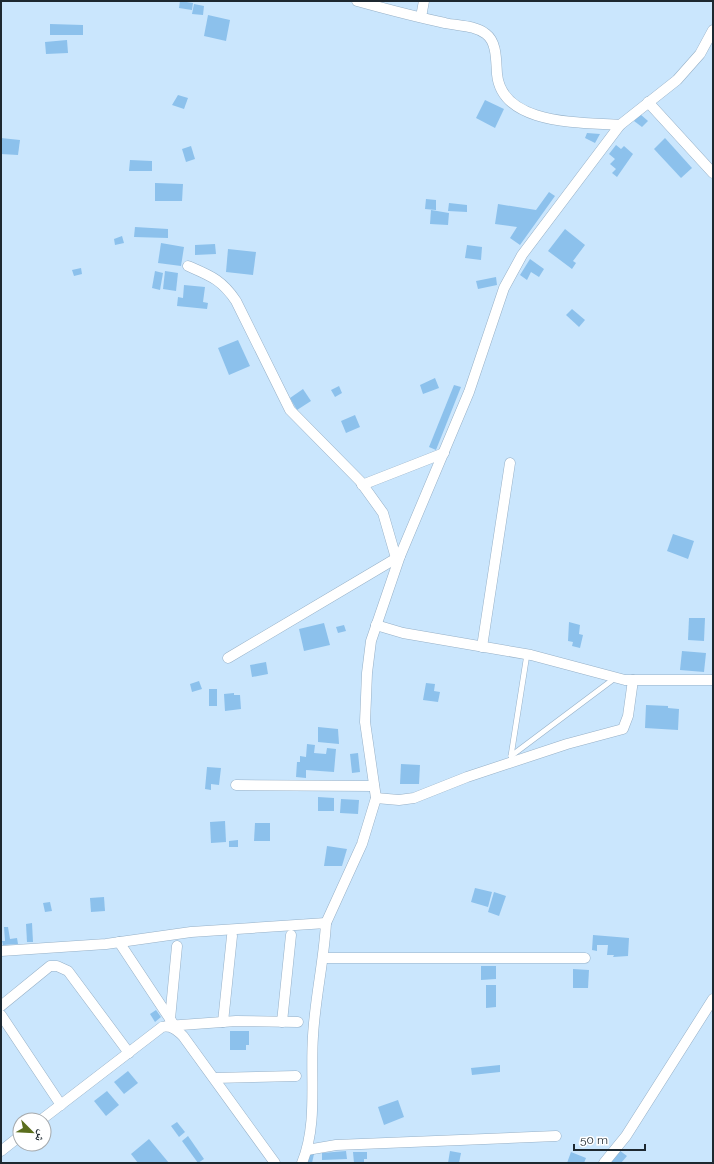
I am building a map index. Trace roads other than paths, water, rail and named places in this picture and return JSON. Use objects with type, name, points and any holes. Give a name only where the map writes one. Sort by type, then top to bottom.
[{"type":"street","points":[[357,1],[477,29],[487,34],[494,46],[498,83],[505,97],[515,105],[536,115],[552,120],[620,125]]},
{"type":"street","points":[[421,17],[424,1]]},
{"type":"street","points":[[302,1163],[307,1150],[311,1121],[313,1034],[324,958],[326,924],[362,844],[376,798],[365,722],[367,673],[371,641],[398,557],[469,392],[504,288],[522,255],[620,125],[677,80],[693,63],[713,30]]},
{"type":"street","points":[[648,102],[713,173]]},
{"type":"street","points":[[188,266],[215,278],[227,288],[236,301],[290,410],[362,485],[383,513],[398,557]]},
{"type":"street","points":[[362,485],[444,453]]},
{"type":"street","points":[[482,647],[510,463]]},
{"type":"street","points":[[228,658],[398,557]]},
{"type":"street","points":[[376,625],[403,634],[527,654],[633,680],[713,680]]},
{"type":"street","points":[[376,798],[399,800],[414,798],[510,759],[623,729],[628,716],[633,680]]},
{"type":"street","points":[[236,784],[374,786]]},
{"type":"street","points":[[1,952],[119,942],[191,932],[326,924]]},
{"type":"street","points":[[282,1022],[291,935]]},
{"type":"street","points":[[224,1022],[232,936]]},
{"type":"street","points":[[119,942],[172,1025],[214,1078],[275,1163]]},
{"type":"street","points":[[172,1025],[177,946]]},
{"type":"street","points":[[324,958],[585,958]]},
{"type":"street","points":[[1,1006],[50,966],[64,968],[78,983],[129,1053]]},
{"type":"street","points":[[604,1163],[626,1136],[713,999]]},
{"type":"street","points":[[1,1014],[61,1105]]},
{"type":"street","points":[[52,1112],[129,1053],[172,1025],[224,1022],[298,1022]]},
{"type":"street","points":[[214,1078],[296,1076]]},
{"type":"street","points":[[307,1150],[336,1145],[556,1136]]},
{"type":"street","points":[[1,1151],[12,1142]]},
{"type":"lane","points":[[510,759],[527,654]]},
{"type":"lane","points":[[510,759],[616,677]]}]
